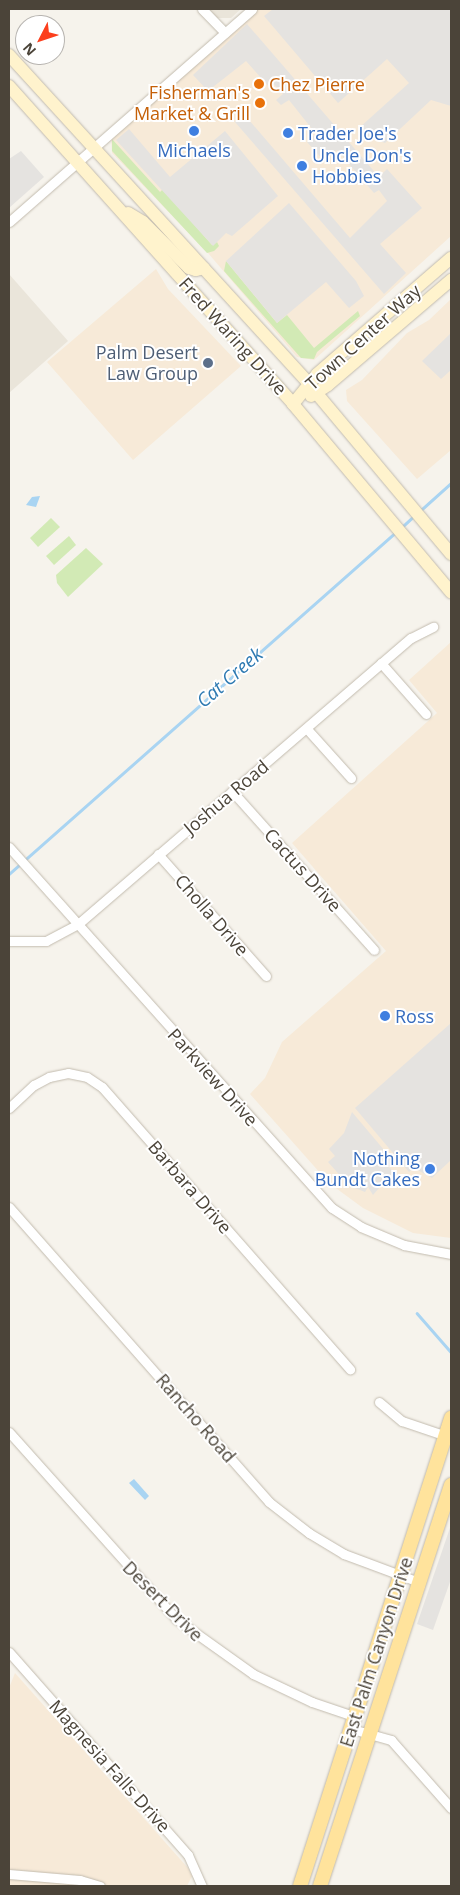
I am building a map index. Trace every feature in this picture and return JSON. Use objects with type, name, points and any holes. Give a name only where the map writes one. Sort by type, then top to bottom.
[{"type":"main road","name":"Fred Waring Drive","points":[[9,55],[313,388],[451,554]]},
{"type":"main road","name":"Fred Waring Drive","points":[[9,86],[293,404],[451,592]]},
{"type":"main road","points":[[117,207],[144,222],[189,268],[204,268]]},
{"type":"main road","name":"Town Center Way","points":[[313,388],[451,258]]},
{"type":"main road","name":"Town Center Way","points":[[293,404],[451,280]]},
{"type":"main road","name":"East Palm Canyon Drive","points":[[300,1886],[449,1426]]},
{"type":"main road","name":"East Palm Canyon Drive","points":[[320,1886],[368,1734],[451,1485]]},
{"type":"street","points":[[202,9],[225,33]]},
{"type":"street","points":[[9,222],[252,9]]},
{"type":"street","name":"Joshua Road","points":[[9,941],[46,941],[78,924],[307,729],[381,663],[411,638],[433,627]]},
{"type":"street","points":[[381,663],[426,714]]},
{"type":"street","points":[[307,729],[351,778]]},
{"type":"street","name":"Cactus Drive","points":[[232,791],[374,950]]},
{"type":"street","name":"Parkview Drive","points":[[9,847],[332,1208],[361,1227],[404,1245],[451,1254]]},
{"type":"street","name":"Cholla Drive","points":[[158,854],[266,976]]},
{"type":"street","name":"Barbara Drive","points":[[9,1108],[34,1085],[49,1077],[68,1073],[87,1077],[102,1087],[350,1368]]},
{"type":"street","name":"Rancho Road","points":[[9,1207],[269,1502],[338,1550],[418,1582]]},
{"type":"street","points":[[378,1402],[402,1421],[449,1426]]},
{"type":"street","name":"Desert Drive","points":[[9,1432],[176,1619],[253,1674],[354,1723],[368,1734],[391,1740],[451,1808]]},
{"type":"street","name":"Magnesia Falls Drive","points":[[9,1652],[188,1855],[199,1885]]},
{"type":"street","points":[[9,1874],[80,1880],[100,1886]]},
{"type":"shaded area","points":[[209,9],[241,9],[231,18],[217,18]]},
{"type":"shaded area","points":[[254,9],[451,9],[451,236],[314,360],[297,357],[208,253],[112,153],[111,135]]},
{"type":"shaded area","points":[[273,9],[451,9],[451,106],[431,100],[385,143],[368,137],[359,128],[409,83],[387,59],[338,103],[264,16]]},
{"type":"shaded area","points":[[247,24],[379,177],[387,169],[422,208],[380,244],[406,273],[384,294],[235,122],[243,113],[350,238],[387,201],[379,190],[374,193],[337,150],[324,161],[307,142],[316,134],[289,100],[281,105],[276,100],[283,94],[274,84],[270,88],[246,61],[208,91],[193,75]]},
{"type":"shaded area","points":[[129,129],[170,177],[225,131],[278,196],[232,236],[226,233],[213,246],[116,140]]},
{"type":"shaded area","points":[[21,151],[44,177],[9,208],[9,159]]},
{"type":"shaded area","points":[[289,203],[356,281],[364,296],[349,308],[326,282],[277,323],[226,261]]},
{"type":"shaded area","points":[[156,269],[168,289],[241,366],[133,460],[47,362]]},
{"type":"shaded area","points":[[9,274],[68,341],[9,393]]},
{"type":"shaded area","points":[[451,299],[451,450],[417,479],[347,401],[346,390],[362,380],[407,333],[429,320]]},
{"type":"shaded area","points":[[451,333],[451,370],[441,379],[422,361]]},
{"type":"shaded area","points":[[451,642],[451,1238],[413,1233],[363,1208],[329,1183],[250,1094],[265,1078],[282,1042],[386,951],[292,843],[437,713],[409,680]]},
{"type":"shaded area","points":[[451,1023],[451,1160],[432,1178],[414,1168],[409,1172],[355,1108]]},
{"type":"shaded area","points":[[352,1112],[395,1163],[389,1167],[393,1172],[373,1195],[368,1187],[365,1192],[355,1188],[361,1182],[355,1174],[345,1181],[328,1162],[335,1156],[329,1149],[344,1133]]},
{"type":"shaded area","points":[[451,1525],[451,1579],[433,1630],[417,1624]]},
{"type":"shaded area","points":[[15,1673],[188,1868],[192,1876],[187,1886],[9,1886],[9,1688]]},
{"type":"green space","points":[[112,139],[160,192],[163,189],[212,245],[217,242],[219,246],[214,251],[207,253],[112,151]]},
{"type":"green space","points":[[226,261],[277,323],[287,315],[314,348],[358,311],[360,316],[317,352],[314,359],[301,358],[224,271]]},
{"type":"green space","points":[[51,518],[60,527],[38,547],[30,538]]},
{"type":"green space","points":[[69,536],[76,545],[54,565],[46,556]]},
{"type":"green space","points":[[86,548],[103,564],[68,597],[57,583],[56,575]]},
{"type":"water","points":[[40,496],[36,507],[26,505],[32,497]]},
{"type":"water","points":[[134,1479],[149,1496],[145,1500],[129,1483]]},
{"type":"waterway","name":"Cat Creek","points":[[421,510],[451,483]]},
{"type":"waterway","name":"Cat Creek","points":[[402,527],[415,515]]},
{"type":"waterway","name":"Cat Creek","points":[[9,874],[396,532]]},
{"type":"waterway","points":[[417,1313],[451,1352]]},
{"type":"place","name":"Chez Pierre","points":[[259,84]]},
{"type":"place","name":"Fisherman's Market & Grill","points":[[260,103]]},
{"type":"place","name":"Michaels","points":[[194,131]]},
{"type":"place","name":"Trader Joe's","points":[[288,133]]},
{"type":"place","name":"Uncle Don's Hobbies","points":[[302,166]]},
{"type":"place","name":"Palm Desert Law Group","points":[[208,363]]},
{"type":"place","name":"Ross","points":[[385,1016]]},
{"type":"place","name":"Nothing Bundt Cakes","points":[[430,1169]]}]
